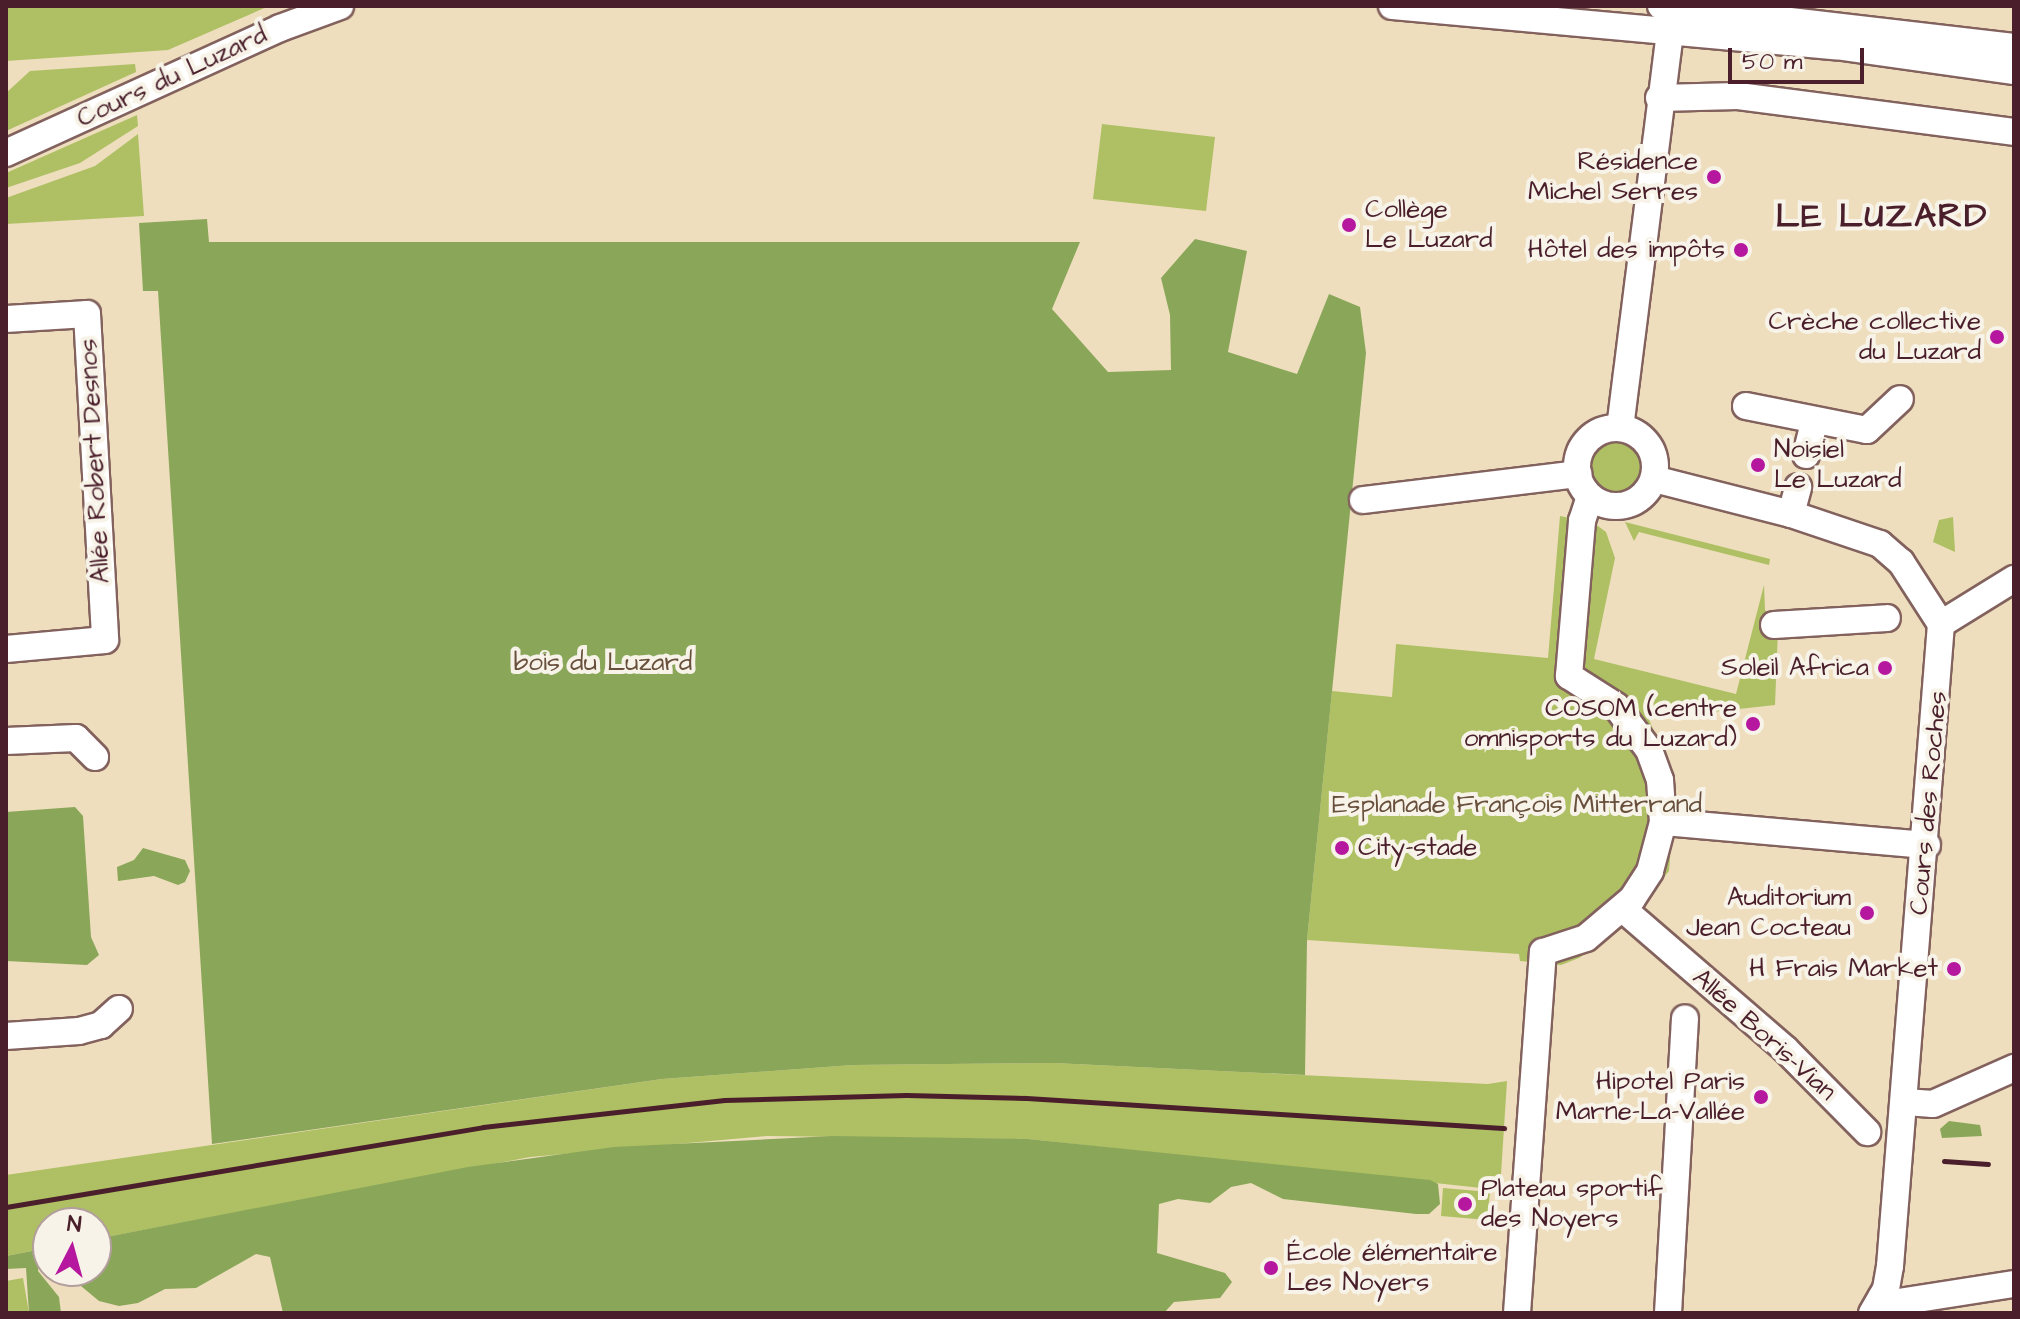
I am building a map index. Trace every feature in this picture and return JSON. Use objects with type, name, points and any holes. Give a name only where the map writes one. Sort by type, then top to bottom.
[{"type":"street","name":"Cours du Luzard","points":[[6,153],[280,28],[340,6]]},
{"type":"street","points":[[1392,6],[1668,12],[2014,47]]},
{"type":"street","points":[[1668,12],[1835,46],[2014,71]]},
{"type":"street","points":[[1620,428],[1668,12]]},
{"type":"street","points":[[1659,98],[1738,96],[2014,132]]},
{"type":"street","name":"Allée Robert Desnos","points":[[6,319],[87,314],[105,640],[6,649]]},
{"type":"street","points":[[1746,406],[1814,422],[1867,430],[1900,399]]},
{"type":"street","points":[[1806,455],[1814,422]]},
{"type":"street","points":[[1363,500],[1584,485],[1614,507],[1627,505],[1648,491],[1654,479],[1649,445],[1620,428]]},
{"type":"street","points":[[1517,1313],[1543,952],[1586,938],[1623,909],[1650,871],[1663,822],[1660,780],[1649,750],[1616,706],[1569,676],[1587,441],[1620,428]]},
{"type":"street","points":[[1654,479],[1791,514],[1880,544],[1901,562],[1941,624],[2014,579]]},
{"type":"street","points":[[1791,514],[1798,487]]},
{"type":"street","points":[[1774,625],[1887,618]]},
{"type":"street","name":"Cours des Roches","points":[[1876,1306],[1888,1281],[1927,845],[1941,624]]},
{"type":"street","points":[[6,741],[76,738],[95,757]]},
{"type":"street","points":[[1663,822],[1927,845]]},
{"type":"street","name":"Allée Boris-Vian","points":[[1623,909],[1785,1049],[1867,1132]]},
{"type":"street","points":[[6,1036],[79,1031],[101,1025],[119,1009]]},
{"type":"street","points":[[1668,1313],[1685,1018]]},
{"type":"street","points":[[1905,1102],[1933,1104],[2014,1068]]},
{"type":"street","points":[[1876,1306],[2014,1284]]},
{"type":"green space","points":[[6,6],[269,6],[168,50],[6,61]]},
{"type":"green space","points":[[135,64],[136,72],[6,131],[6,93],[30,71]]},
{"type":"green space","points":[[137,115],[138,126],[80,163],[6,188],[6,173]]},
{"type":"green space","points":[[1102,124],[1215,137],[1206,211],[1093,199]]},
{"type":"green space","points":[[138,134],[144,216],[6,224],[6,198],[95,166]]},
{"type":"green space","name":"bois du Luzard","points":[[207,219],[209,242],[1080,242],[1052,309],[1108,372],[1171,370],[1170,315],[1161,278],[1195,239],[1247,251],[1228,352],[1297,374],[1329,294],[1360,307],[1366,353],[1307,940],[1305,1075],[1054,1063],[853,1065],[662,1079],[212,1144],[158,291],[143,291],[139,223]]},
{"type":"green space","points":[[1616,440],[1636,448],[1644,468],[1636,488],[1616,496],[1596,488],[1588,468],[1596,448]]},
{"type":"green space","name":"Esplanade François Mitterrand","points":[[1560,516],[1594,523],[1606,532],[1615,558],[1594,659],[1736,694],[1764,585],[1765,610],[1778,630],[1775,705],[1649,719],[1670,772],[1674,807],[1669,871],[1624,927],[1579,958],[1561,965],[1520,961],[1519,954],[1307,940],[1332,691],[1392,697],[1396,644],[1548,658]]},
{"type":"green space","points":[[1953,517],[1955,552],[1933,542],[1939,520]]},
{"type":"green space","points":[[1625,522],[1770,559],[1769,565],[1639,532],[1634,541]]},
{"type":"green space","points":[[75,807],[83,816],[91,937],[99,955],[87,965],[6,961],[6,812]]},
{"type":"green space","points":[[143,848],[185,860],[190,871],[185,882],[178,885],[154,876],[118,881],[117,867],[134,860]]},
{"type":"green space","points":[[1054,1063],[1488,1084],[1507,1081],[1500,1190],[1028,1139],[767,1136],[530,1157],[112,1236],[112,1207],[32,1207],[32,1251],[6,1256],[6,1175],[662,1079],[853,1065]]},
{"type":"green space","points":[[1949,1121],[1980,1125],[1982,1136],[1942,1138],[1940,1129]]},
{"type":"green space","points":[[832,1136],[1028,1139],[1430,1180],[1438,1184],[1440,1204],[1429,1214],[1416,1214],[1283,1199],[1251,1183],[1231,1187],[1210,1203],[1178,1199],[1159,1204],[1157,1253],[1225,1273],[1232,1282],[1220,1298],[1174,1302],[1164,1313],[283,1313],[270,1257],[256,1254],[196,1288],[165,1289],[138,1303],[119,1306],[99,1301],[82,1287],[112,1287],[112,1236],[468,1167],[614,1147]]},
{"type":"green space","name":"Plateau sportif des Noyers","points":[[1443,1188],[1490,1192],[1487,1220],[1441,1216]]},
{"type":"green space","points":[[32,1251],[32,1287],[51,1287],[59,1297],[61,1313],[29,1313],[26,1268],[6,1269],[6,1256]]},
{"type":"green space","points":[[23,1278],[29,1313],[6,1313],[6,1281]]},
{"type":"railway","points":[[6,1207],[483,1127],[724,1100],[906,1095],[1025,1098],[1504,1128]]},
{"type":"railway","points":[[1944,1161],[1988,1164]]},
{"type":"place","name":"Résidence Michel Serres","points":[[1714,177]]},
{"type":"place","name":"Collège Le Luzard","points":[[1349,225]]},
{"type":"place","name":"Hôtel des impôts","points":[[1741,250]]},
{"type":"place","name":"Crèche collective du Luzard","points":[[1997,337]]},
{"type":"place","name":"Noisiel Le Luzard","points":[[1758,465]]},
{"type":"place","name":"Soleil Africa","points":[[1885,668]]},
{"type":"place","name":"COSOM (centre omnisports du Luzard)","points":[[1753,724]]},
{"type":"place","name":"City-stade","points":[[1342,848]]},
{"type":"place","name":"Auditorium Jean Cocteau","points":[[1867,913]]},
{"type":"place","name":"H Frais Market","points":[[1954,969]]},
{"type":"place","name":"Hipotel Paris Marne-La-Vallée","points":[[1761,1097]]},
{"type":"place","name":"Plateau sportif des Noyers","points":[[1465,1204]]},
{"type":"place","name":"École élémentaire Les Noyers","points":[[1271,1268]]},
{"type":"district","name":"LE LUZARD","points":[[1882,217]]}]
